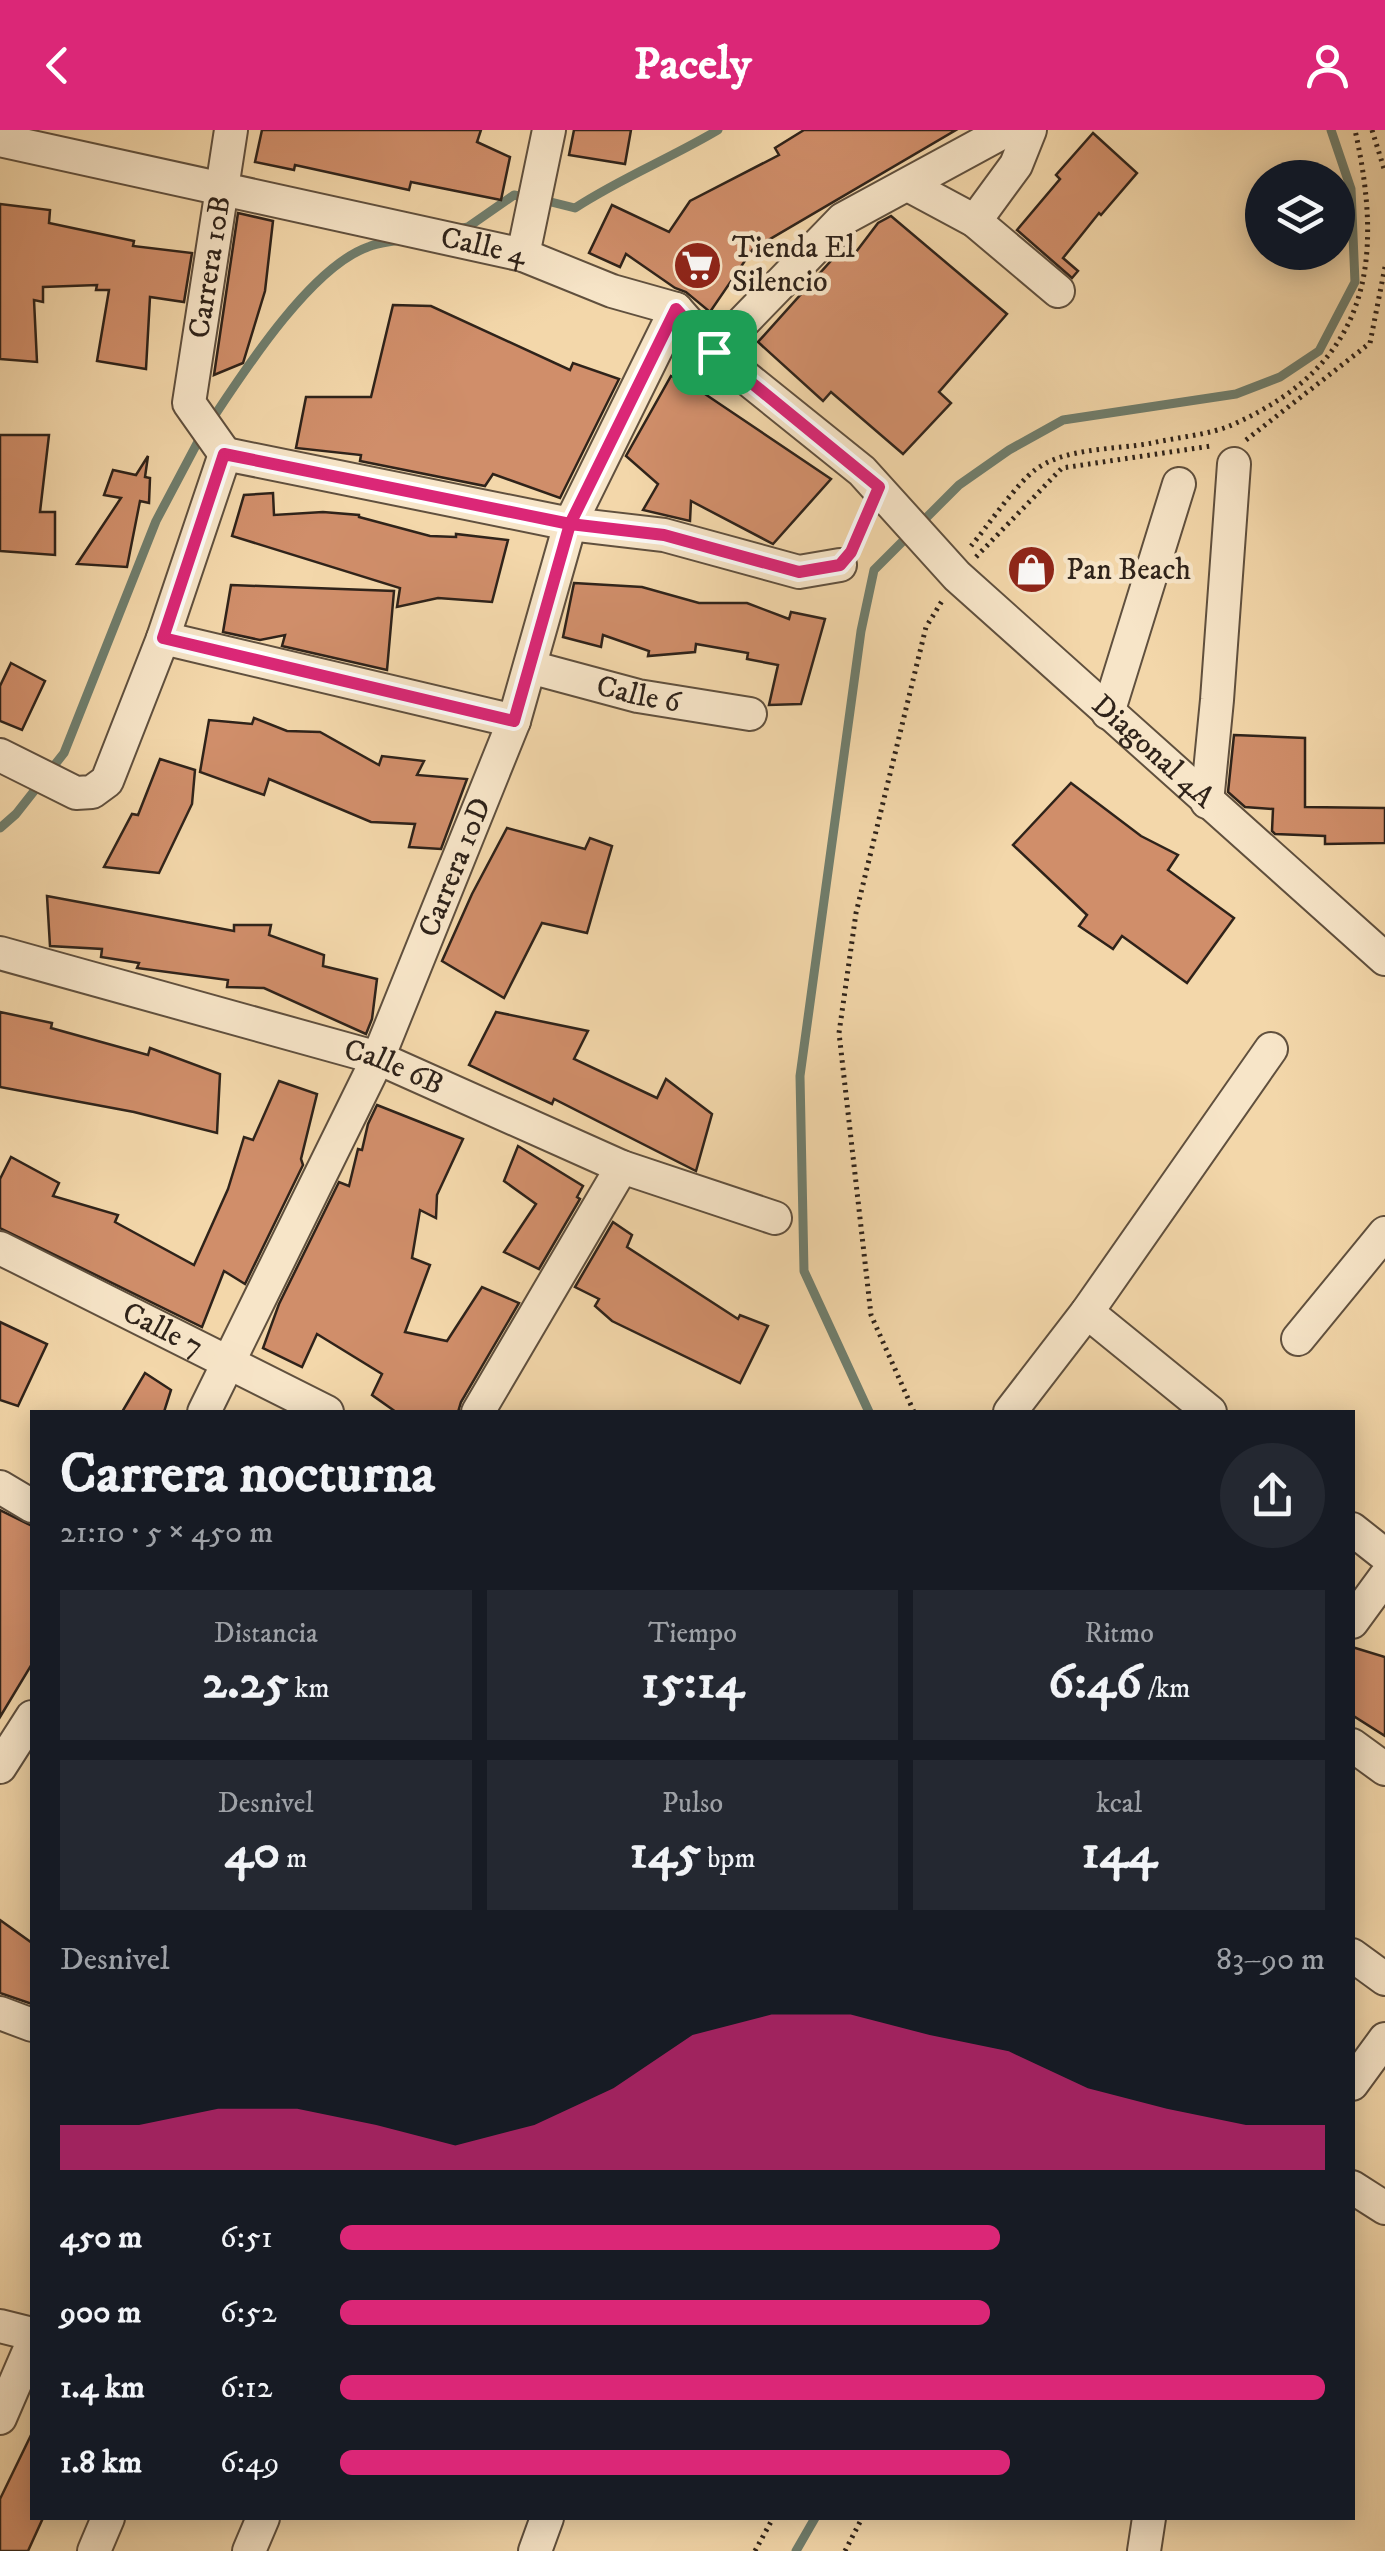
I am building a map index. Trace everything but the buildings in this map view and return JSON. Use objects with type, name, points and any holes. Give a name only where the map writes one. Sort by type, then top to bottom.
[{"type":"street","name":"Carrera 10B","points":[[220,449],[190,404],[231,130]]},
{"type":"street","points":[[523,256],[549,130]]},
{"type":"street","points":[[714,352],[843,219],[1007,130]]},
{"type":"street","points":[[975,221],[1016,165],[1030,130]]},
{"type":"street","name":"Calle 4","points":[[0,140],[523,256],[612,291],[676,309]]},
{"type":"street","points":[[908,185],[975,221],[1058,291]]},
{"type":"street","points":[[676,309],[714,352],[886,494]]},
{"type":"street","name":"Carrera 10D","points":[[205,1410],[378,1058],[514,721],[570,524],[676,309]]},
{"type":"street","points":[[12,761],[76,793],[92,792],[106,781],[163,638],[220,449],[570,524],[664,535],[799,572],[840,565]]},
{"type":"street","points":[[1207,802],[1235,449]]},
{"type":"street","points":[[1108,713],[1179,484]]},
{"type":"street","name":"Diagonal 4A","points":[[886,494],[954,572],[1385,959]]},
{"type":"street","points":[[163,638],[514,721]]},
{"type":"street","name":"Calle 6","points":[[530,668],[638,696],[750,714]]},
{"type":"street","name":"Calle 6B","points":[[0,953],[378,1058],[622,1167],[775,1218]]},
{"type":"street","points":[[1012,1410],[1087,1312],[1271,1049]]},
{"type":"street","points":[[479,1410],[622,1167]]},
{"type":"street","points":[[1298,1339],[1385,1232]]},
{"type":"street","name":"Calle 7","points":[[0,1248],[323,1410]]},
{"type":"street","points":[[1087,1312],[1208,1410]]},
{"type":"street","points":[[0,1487],[30,1505]]},
{"type":"street","points":[[1355,1530],[1385,1555]]},
{"type":"street","points":[[1355,1618],[1385,1577]]},
{"type":"street","points":[[10,1758],[30,1721]]},
{"type":"street","points":[[1355,1748],[1385,1769]]},
{"type":"street","points":[[1355,1957],[1385,1979]]},
{"type":"street","points":[[0,2013],[30,2024]]},
{"type":"street","points":[[1355,2080],[1385,2039]]},
{"type":"street","points":[[1355,2190],[1385,2208]]},
{"type":"street","points":[[0,2326],[30,2334]]},
{"type":"street","points":[[0,2418],[30,2349]]},
{"type":"street","points":[[94,2551],[107,2520]]},
{"type":"street","points":[[249,2551],[261,2520]]},
{"type":"street","points":[[536,2551],[545,2520]]},
{"type":"street","points":[[1144,2551],[1149,2520]]},
{"type":"path","points":[[913,1410],[871,1315],[839,1032],[856,913],[926,627],[954,572],[1034,470],[1065,456],[1129,448],[1230,426],[1274,403],[1316,372],[1347,337],[1368,283],[1373,226],[1355,130]]},
{"type":"path","points":[[1372,130],[1385,172]]},
{"type":"path","points":[[954,572],[1062,468],[1235,449],[1370,342],[1385,266]]},
{"type":"path","points":[[840,565],[886,494]]},
{"type":"path","points":[[755,2551],[771,2520]]},
{"type":"path","points":[[845,2551],[861,2520]]},
{"type":"waterway","points":[[543,200],[575,208],[718,130]]},
{"type":"waterway","points":[[920,524],[959,485],[1009,450],[1063,420],[1236,394],[1280,377],[1319,351],[1355,282],[1351,189],[1331,130]]},
{"type":"waterway","points":[[458,229],[468,227],[514,195],[528,198]]},
{"type":"waterway","points":[[211,421],[280,323],[324,276],[368,247],[399,240]]},
{"type":"waterway","points":[[0,828],[16,814],[64,753],[156,521],[202,434]]},
{"type":"waterway","points":[[868,1410],[804,1271],[800,1076],[861,631],[874,570],[909,535]]},
{"type":"waterway","points":[[796,2551],[814,2520]]},
{"type":"place","name":"Tienda El Silencio","points":[[697,265]]},
{"type":"place","name":"Pan Beach","points":[[1031,570]]},
{"type":"route","points":[[714,352],[676,309],[570,524],[224,454],[163,638],[514,721],[570,524],[664,535],[799,572],[840,565],[851,552],[879,487],[714,352]]}]
